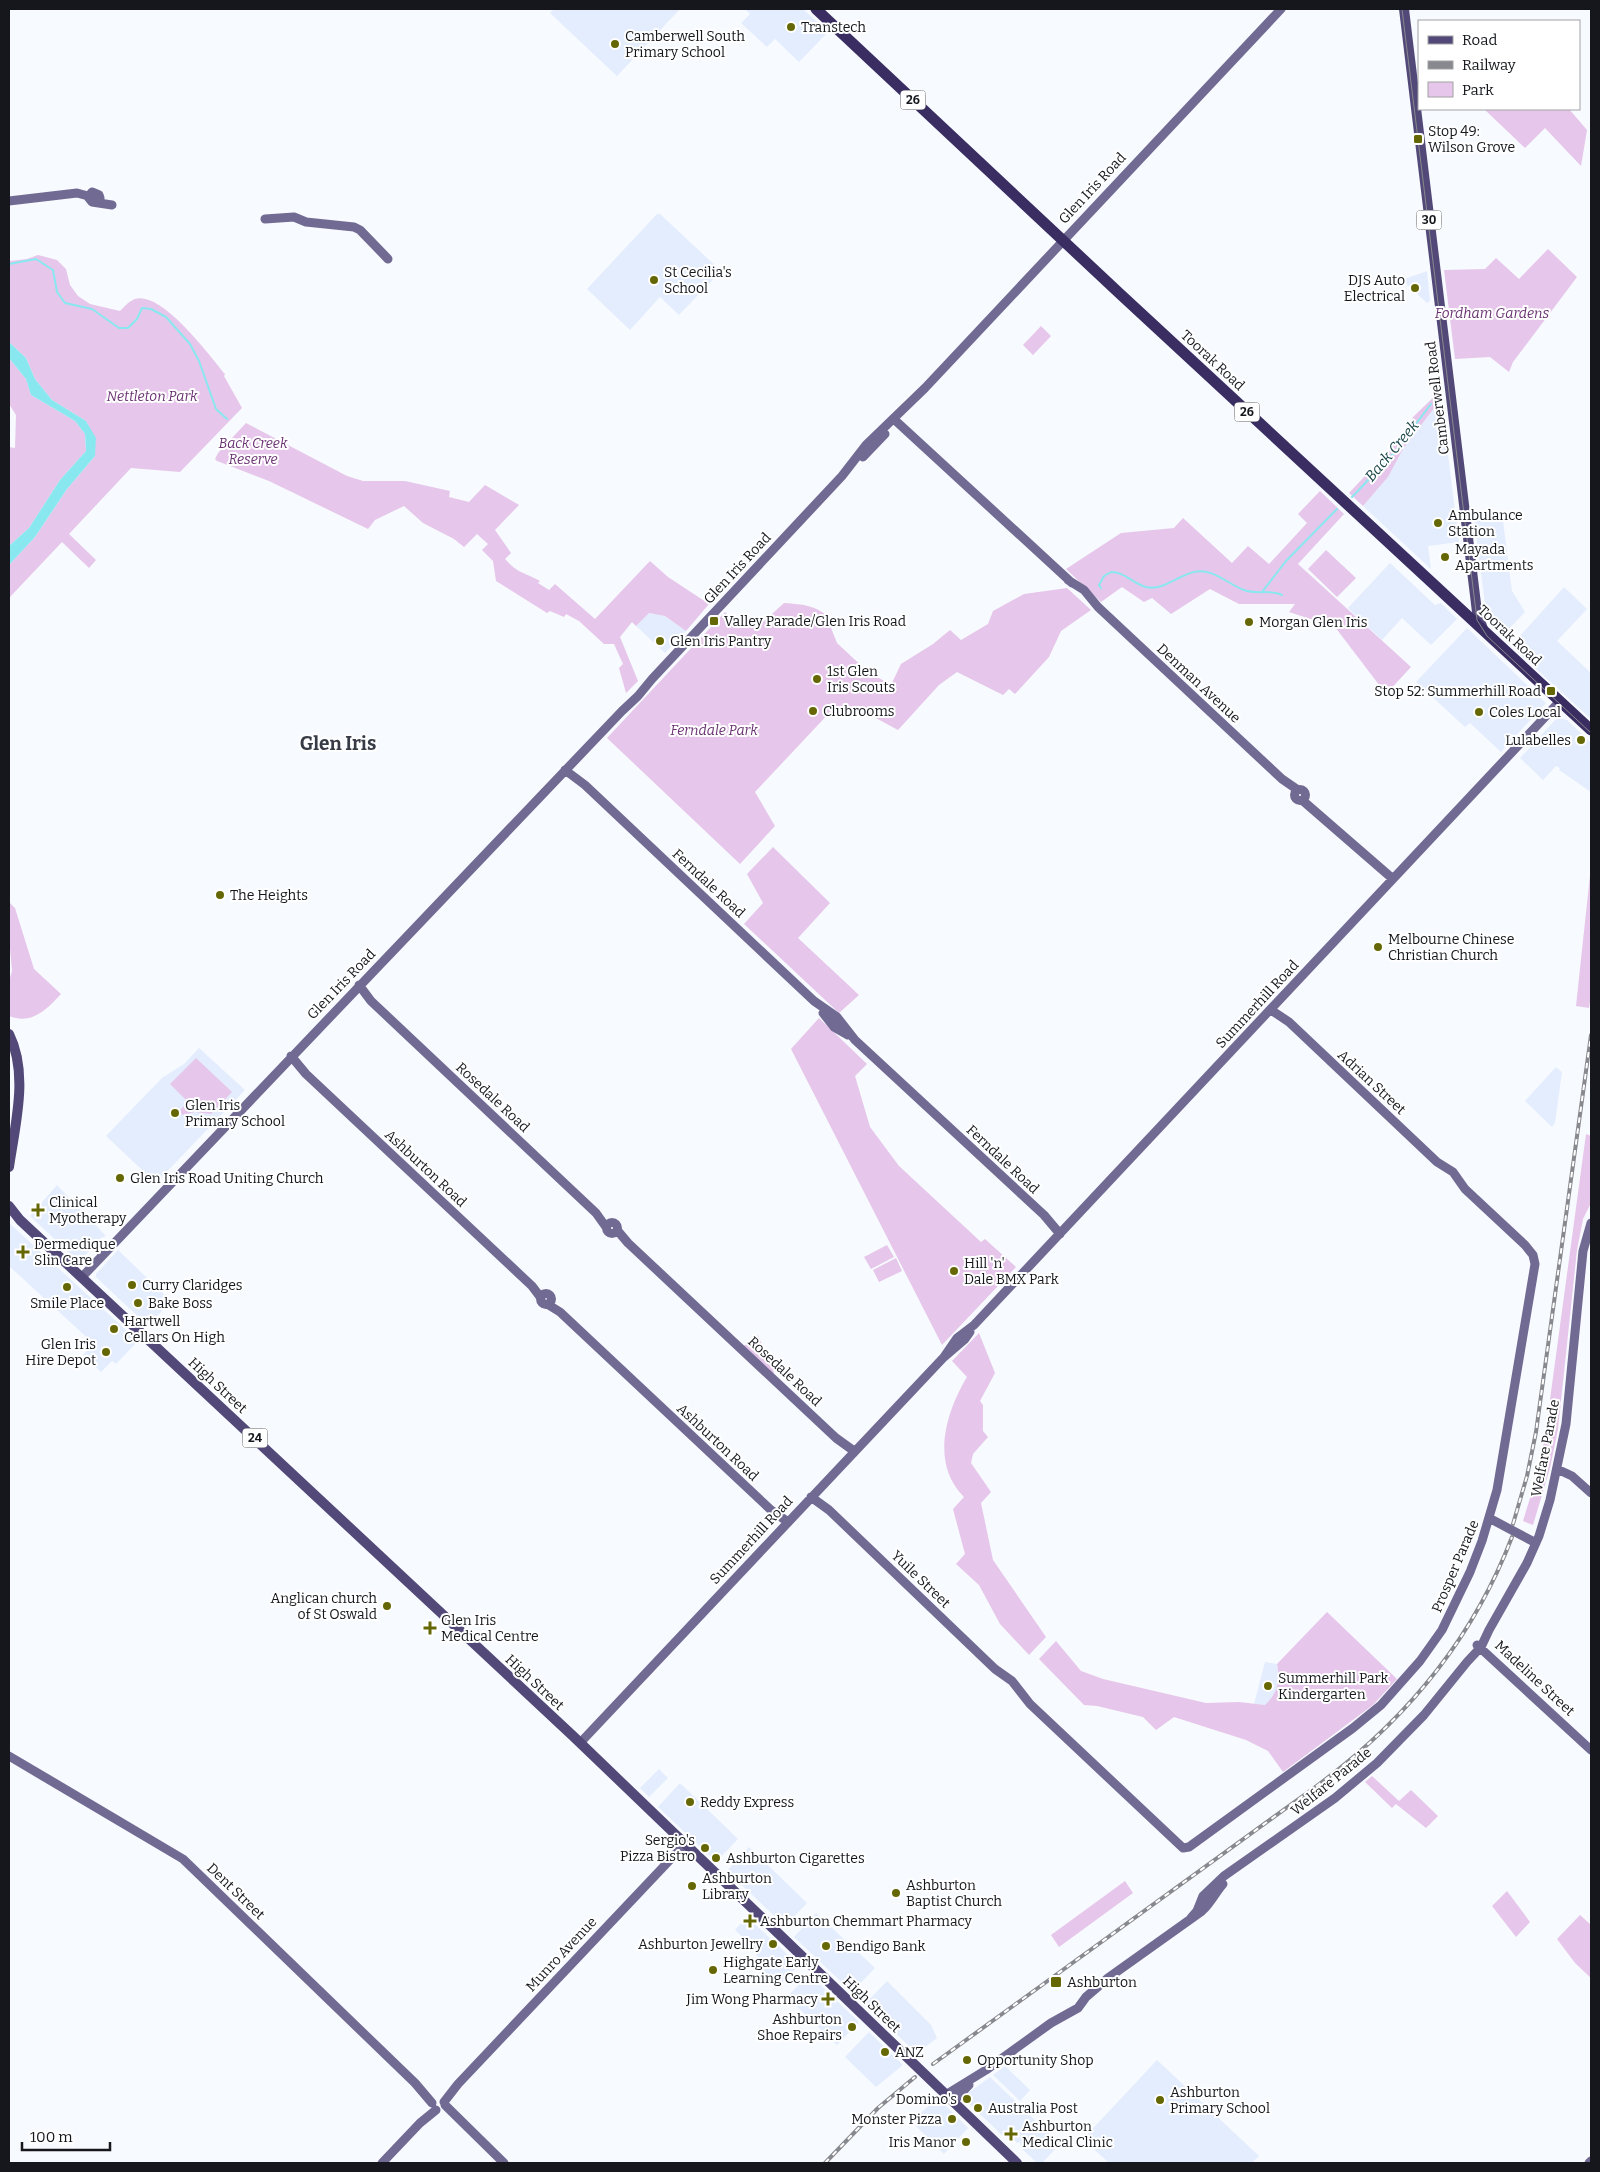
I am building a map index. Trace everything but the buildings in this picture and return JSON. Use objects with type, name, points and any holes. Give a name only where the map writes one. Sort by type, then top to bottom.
[{"type":"highway","name":"Toorak Road","points":[[816,9],[1591,730]]},
{"type":"main road","name":"Camberwell Road","points":[[1404,9],[1475,599],[1478,618],[1486,633]]},
{"type":"main road","points":[[1457,606],[1468,608],[1475,599]]},
{"type":"main road","points":[[9,1034],[16,1053],[19,1075],[9,1167]]},
{"type":"main road","name":"High Street","points":[[9,1206],[20,1220],[580,1743],[1017,2163]]},
{"type":"street","name":"Glen Iris Road","points":[[82,1277],[289,1058],[638,696],[1063,240],[1282,9]]},
{"type":"street","points":[[9,201],[81,193],[93,198]]},
{"type":"street","points":[[265,219],[294,217],[306,222],[354,226],[388,259]]},
{"type":"street","name":"Glen Iris Road","points":[[842,476],[866,445],[899,417]]},
{"type":"street","name":"Denman Avenue","points":[[899,417],[1068,580],[1084,590],[1098,607],[1392,880]]},
{"type":"street","name":"Summerhill Road","points":[[580,1743],[944,1357],[957,1338],[974,1325],[1560,701]]},
{"type":"street","name":"Ferndale Road","points":[[568,768],[814,1001],[837,1017],[855,1040],[1062,1232]]},
{"type":"street","name":"Rosedale Road","points":[[357,988],[609,1224],[607,1231],[615,1232],[628,1243],[852,1453]]},
{"type":"street","name":"Adrian Street","points":[[1273,1007],[1437,1162],[1457,1184],[1465,1188],[1525,1244],[1535,1264]]},
{"type":"street","name":"Ashburton Road","points":[[289,1058],[785,1524]]},
{"type":"street","name":"Welfare Parade","points":[[951,2098],[980,2074],[1051,2023],[1060,2011],[1073,2008],[1082,1994],[1095,1988],[1192,1918],[1197,1911],[1202,1896],[1335,1798],[1378,1763],[1424,1716],[1479,1646],[1514,1589],[1538,1539],[1558,1466],[1567,1419],[1583,1251],[1590,1226]]},
{"type":"street","name":"Prosper Parade","points":[[1183,1848],[1188,1848],[1194,1844],[1318,1754],[1381,1705],[1420,1662],[1442,1630],[1465,1584],[1488,1522],[1502,1464],[1535,1264]]},
{"type":"street","points":[[1558,1466],[1591,1493]]},
{"type":"street","name":"Yuile Street","points":[[813,1495],[1023,1698],[1183,1848]]},
{"type":"street","points":[[1488,1522],[1538,1539]]},
{"type":"street","name":"Madeline Street","points":[[1479,1646],[1591,1750]]},
{"type":"street","name":"Dent Street","points":[[9,1756],[183,1859],[438,2104],[504,2163]]},
{"type":"street","name":"Munro Avenue","points":[[382,2163],[685,1844]]},
{"type":"shaded area","name":"Camberwell South Primary School","points":[[554,9],[680,9],[617,76],[550,13]]},
{"type":"shaded area","points":[[745,9],[803,9],[828,32],[799,62],[775,39],[767,47],[741,23],[750,14]]},
{"type":"shaded area","name":"St Cecilia's School","points":[[657,214],[660,214],[721,271],[679,315],[660,297],[630,330],[587,289]]},
{"type":"shaded area","points":[[1427,271],[1430,301],[1427,303],[1402,280]]},
{"type":"shaded area","points":[[1441,399],[1459,542],[1428,546],[1431,569],[1363,506],[1388,477],[1403,449]]},
{"type":"shaded area","points":[[1502,513],[1512,591],[1525,612],[1502,636],[1487,619],[1474,519],[1477,516]]},
{"type":"shaded area","points":[[1390,563],[1435,605],[1441,603],[1457,619],[1431,645],[1402,618],[1382,640],[1348,608]]},
{"type":"shaded area","points":[[1564,587],[1587,609],[1557,641],[1591,673],[1591,719],[1511,646]]},
{"type":"shaded area","points":[[648,613],[665,616],[686,631],[665,653],[636,626]]},
{"type":"shaded area","points":[[1467,628],[1546,703],[1501,752],[1470,723],[1465,727],[1416,682]]},
{"type":"shaded area","points":[[1557,718],[1567,720],[1591,743],[1591,792],[1556,766],[1543,780],[1520,758]]},
{"type":"shaded area","name":"Glen Iris Primary School","points":[[199,1048],[245,1090],[156,1183],[106,1136],[162,1078],[184,1064]]},
{"type":"shaded area","points":[[1556,1067],[1562,1072],[1555,1123],[1552,1127],[1525,1101]]},
{"type":"shaded area","points":[[57,1185],[106,1236],[101,1238],[79,1262],[30,1216]]},
{"type":"shaded area","points":[[9,1223],[138,1341],[116,1364],[112,1361],[101,1372],[83,1355],[93,1343],[9,1266]]},
{"type":"shaded area","points":[[118,1250],[171,1301],[148,1326],[96,1277],[96,1274]]},
{"type":"shaded area","name":"Summerhill Park Kindergarten","points":[[1265,1662],[1277,1664],[1279,1678],[1275,1696],[1266,1705],[1254,1704]]},
{"type":"shaded area","points":[[659,1769],[668,1778],[649,1797],[640,1788]]},
{"type":"shaded area","points":[[680,1783],[738,1839],[716,1862],[658,1807]]},
{"type":"shaded area","points":[[749,1847],[807,1903],[785,1926],[727,1871]]},
{"type":"shaded area","points":[[816,1913],[875,1968],[852,1992],[794,1937]]},
{"type":"shaded area","points":[[747,1917],[799,1965],[779,1986],[753,1962],[758,1956],[749,1948],[751,1945],[735,1930]]},
{"type":"shaded area","points":[[809,1974],[859,2022],[837,2045],[787,1997]]},
{"type":"shaded area","points":[[887,1981],[931,2025],[937,2038],[921,2050],[909,2046],[865,2004]]},
{"type":"shaded area","points":[[869,2032],[903,2065],[876,2087],[845,2057]]},
{"type":"shaded area","name":"Ashburton Primary School","points":[[1157,2060],[1259,2156],[1252,2163],[1109,2163],[1083,2139]]},
{"type":"shaded area","points":[[1005,2066],[1030,2090],[1020,2101],[993,2075]]},
{"type":"shaded area","points":[[990,2077],[1060,2144],[1042,2163],[1037,2163],[1021,2148],[1020,2142],[1017,2143],[1006,2131],[1002,2135],[964,2099],[964,2096]]},
{"type":"shaded area","points":[[938,2098],[968,2128],[944,2154],[911,2121]]},
{"type":"green space","points":[[1485,110],[1570,110],[1587,130],[1581,166],[1545,128],[1525,148]]},
{"type":"green space","name":"Fordham Gardens","points":[[1548,249],[1577,277],[1513,362],[1509,372],[1490,357],[1455,359],[1444,270],[1485,269],[1496,258],[1519,279]]},
{"type":"green space","name":"Nettleton Park","points":[[38,255],[57,260],[66,269],[70,285],[78,296],[90,304],[120,311],[135,299],[146,299],[171,314],[197,340],[225,374],[224,376],[242,408],[180,472],[131,468],[69,534],[96,560],[89,568],[62,542],[9,598],[9,565],[35,537],[67,489],[95,456],[95,438],[86,421],[52,400],[35,379],[26,358],[9,342],[9,261],[27,259]]},
{"type":"green space","points":[[1041,326],[1051,336],[1033,355],[1023,345]]},
{"type":"green space","points":[[9,358],[26,379],[31,395],[75,421],[85,434],[86,451],[60,480],[29,528],[9,546],[9,447],[15,448],[16,415],[9,404]]},
{"type":"green space","points":[[1440,391],[1441,399],[1403,449],[1388,477],[1363,506],[1349,493],[1408,430],[1413,417]]},
{"type":"green space","name":"Back Creek Reserve","points":[[246,423],[347,476],[363,481],[405,481],[450,491],[449,497],[469,502],[485,485],[519,505],[495,530],[511,553],[505,559],[518,570],[540,581],[538,583],[549,590],[555,584],[595,619],[650,561],[668,577],[709,604],[686,631],[665,616],[649,613],[636,626],[632,622],[620,637],[638,681],[626,693],[619,668],[623,664],[614,644],[604,644],[579,621],[566,614],[564,617],[550,611],[547,613],[496,581],[493,561],[482,550],[488,544],[477,534],[464,547],[454,539],[423,523],[404,506],[375,520],[368,529],[269,481],[217,461],[215,459],[218,453]]},
{"type":"green space","points":[[1320,491],[1344,514],[1298,564],[1411,667],[1386,694],[1335,627],[1289,612],[1295,604],[1239,604],[1210,589],[1171,614],[1152,598],[1144,602],[1122,587],[1101,602],[1066,569],[1121,533],[1174,528],[1183,518],[1232,563],[1248,546],[1269,564],[1307,523],[1298,514]]},
{"type":"green space","points":[[1326,550],[1356,578],[1337,597],[1308,569]]},
{"type":"green space","name":"Ferndale Park","points":[[1067,588],[1091,610],[1061,631],[1049,657],[1015,694],[1009,689],[1003,695],[957,672],[939,685],[898,730],[861,710],[832,710],[755,792],[775,826],[740,864],[607,738],[725,612],[741,628],[762,623],[784,603],[813,607],[836,623],[831,628],[837,643],[867,671],[891,685],[901,664],[933,644],[950,630],[961,640],[988,624],[993,611],[1024,594]]},
{"type":"green space","points":[[773,847],[830,903],[798,938],[859,995],[839,1013],[744,924],[763,903],[747,874]]},
{"type":"green space","points":[[1591,866],[1591,995],[1589,1008],[1576,1006]]},
{"type":"green space","points":[[9,902],[15,908],[34,969],[61,994],[44,1010],[25,1019],[9,1016],[9,981],[12,971],[9,937]]},
{"type":"green space","points":[[819,1018],[867,1064],[855,1076],[870,1127],[899,1166],[981,1242],[985,1239],[1016,1267],[942,1345],[791,1049]]},
{"type":"green space","points":[[196,1058],[232,1092],[211,1114],[195,1112],[182,1115],[180,1110],[188,1102],[170,1084]]},
{"type":"green space","points":[[1586,1134],[1591,1136],[1591,1203],[1583,1219],[1577,1250],[1558,1429],[1550,1468],[1533,1525],[1523,1521],[1540,1465],[1546,1429]]},
{"type":"green space","points":[[887,1245],[894,1257],[871,1269],[864,1257]]},
{"type":"green space","points":[[896,1258],[902,1271],[879,1282],[873,1270]]},
{"type":"green space","points":[[979,1333],[995,1373],[980,1401],[983,1405],[983,1431],[988,1437],[973,1454],[971,1463],[991,1492],[981,1503],[993,1560],[1046,1637],[1029,1655],[1000,1624],[979,1585],[956,1564],[965,1554],[953,1509],[964,1497],[954,1484],[947,1469],[944,1453],[948,1421],[959,1391],[967,1377],[952,1361]]},
{"type":"green space","points":[[758,1335],[774,1372],[773,1374],[743,1346],[752,1342]]},
{"type":"green space","points":[[1327,1612],[1397,1679],[1373,1705],[1283,1772],[1268,1751],[1246,1740],[1174,1717],[1156,1730],[1143,1717],[1097,1706],[1084,1705],[1039,1659],[1056,1641],[1081,1671],[1103,1679],[1206,1703],[1239,1702],[1265,1705],[1273,1696],[1277,1686],[1277,1664]]},
{"type":"green space","points":[[1372,1776],[1399,1801],[1411,1790],[1438,1816],[1426,1828],[1396,1804],[1392,1808],[1365,1782]]},
{"type":"green space","points":[[1125,1881],[1133,1893],[1059,1947],[1051,1935]]},
{"type":"green space","points":[[1507,1891],[1530,1922],[1516,1937],[1492,1906]]},
{"type":"green space","points":[[1580,1915],[1591,1923],[1591,1978],[1575,1963],[1557,1939]]},
{"type":"water","points":[[9,342],[26,358],[35,379],[52,400],[86,421],[96,438],[95,456],[67,489],[35,537],[9,565],[9,546],[29,528],[60,480],[86,451],[85,434],[75,421],[31,395],[26,379],[9,358]]},
{"type":"waterway","name":"Back Creek","points":[[9,264],[36,259],[53,270],[57,292],[65,303],[92,309],[119,328],[128,328],[137,319],[142,308],[151,309],[166,317],[190,344],[199,361],[216,409],[227,419]]},
{"type":"waterway","name":"Back Creek","points":[[1352,497],[1394,453],[1431,404]]},
{"type":"waterway","name":"Back Creek","points":[[1262,592],[1286,561],[1337,509]]},
{"type":"waterway","name":"Back Creek","points":[[1101,588],[1099,585],[1104,576],[1111,572],[1121,574],[1141,585],[1152,588],[1201,571],[1214,574],[1244,590],[1273,592],[1282,595]]},
{"type":"tram line","points":[[1402,9],[1477,620],[1487,636],[1591,733]]},
{"type":"railway","points":[[1513,1524],[1527,1476],[1536,1432],[1591,1035]]},
{"type":"railway","points":[[933,2064],[1318,1785],[1380,1733],[1408,1705],[1457,1643],[1478,1610],[1512,1537]]},
{"type":"railway","points":[[825,2163],[878,2108],[915,2077]]},
{"type":"place","name":"Transtech","points":[[791,27]]},
{"type":"place","name":"Camberwell South Primary School","points":[[615,44]]},
{"type":"place","name":"Stop 49: Wilson Grove","points":[[1418,139]]},
{"type":"place","name":"St Cecilia's School","points":[[654,280]]},
{"type":"place","name":"DJS Auto Electrical","points":[[1415,288]]},
{"type":"place","name":"Ambulance Station","points":[[1438,523]]},
{"type":"place","name":"Mayada Apartments","points":[[1445,557]]},
{"type":"place","name":"Valley Parade/Glen Iris Road","points":[[714,621]]},
{"type":"place","name":"Morgan Glen Iris","points":[[1249,622]]},
{"type":"place","name":"Glen Iris Pantry","points":[[660,641]]},
{"type":"place","name":"1st Glen Iris Scouts","points":[[817,679]]},
{"type":"place","name":"Stop 52: Summerhill Road","points":[[1551,691]]},
{"type":"place","name":"Clubrooms","points":[[813,711]]},
{"type":"place","name":"Coles Local","points":[[1479,712]]},
{"type":"place","name":"Lulabelles","points":[[1581,740]]},
{"type":"place","name":"The Heights","points":[[220,895]]},
{"type":"place","name":"Melbourne Chinese Christian Church","points":[[1378,947]]},
{"type":"place","name":"Glen Iris Primary School","points":[[175,1113]]},
{"type":"place","name":"Glen Iris Road Uniting Church","points":[[120,1178]]},
{"type":"place","name":"Clinical Myotherapy","points":[[38,1210]]},
{"type":"place","name":"Dermedique Slin Care","points":[[23,1252]]},
{"type":"place","name":"Hill 'n' Dale BMX Park","points":[[954,1271]]},
{"type":"place","name":"Curry Claridges","points":[[132,1285]]},
{"type":"place","name":"Smile Place","points":[[67,1287]]},
{"type":"place","name":"Bake Boss","points":[[138,1303]]},
{"type":"place","name":"Hartwell Cellars On High","points":[[114,1329]]},
{"type":"place","name":"Glen Iris Hire Depot","points":[[106,1352]]},
{"type":"place","name":"Anglican church of St Oswald","points":[[387,1606]]},
{"type":"place","name":"Glen Iris Medical Centre","points":[[430,1628]]},
{"type":"place","name":"Summerhill Park Kindergarten","points":[[1268,1686]]},
{"type":"place","name":"Reddy Express","points":[[690,1802]]},
{"type":"place","name":"Sergio's Pizza Bistro","points":[[705,1848]]},
{"type":"place","name":"Ashburton Cigarettes","points":[[716,1858]]},
{"type":"place","name":"Ashburton Library","points":[[692,1886]]},
{"type":"place","name":"Ashburton Baptist Church","points":[[896,1893]]},
{"type":"place","name":"Ashburton Chemmart Pharmacy","points":[[750,1921]]},
{"type":"place","name":"Ashburton Jewellry","points":[[773,1944]]},
{"type":"place","name":"Bendigo Bank","points":[[826,1946]]},
{"type":"place","name":"Highgate Early Learning Centre","points":[[713,1970]]},
{"type":"place","name":"Ashburton","points":[[1056,1982]]},
{"type":"place","name":"Jim Wong Pharmacy","points":[[828,1999]]},
{"type":"place","name":"Ashburton Shoe Repairs","points":[[852,2027]]},
{"type":"place","name":"ANZ","points":[[885,2052]]},
{"type":"place","name":"Opportunity Shop","points":[[967,2060]]},
{"type":"place","name":"Domino's","points":[[967,2099]]},
{"type":"place","name":"Ashburton Primary School","points":[[1160,2100]]},
{"type":"place","name":"Australia Post","points":[[978,2108]]},
{"type":"place","name":"Monster Pizza","points":[[952,2119]]},
{"type":"place","name":"Ashburton Medical Clinic","points":[[1011,2134]]},
{"type":"place","name":"Iris Manor","points":[[966,2142]]},
{"type":"district","name":"Glen Iris","points":[[338,743]]}]
